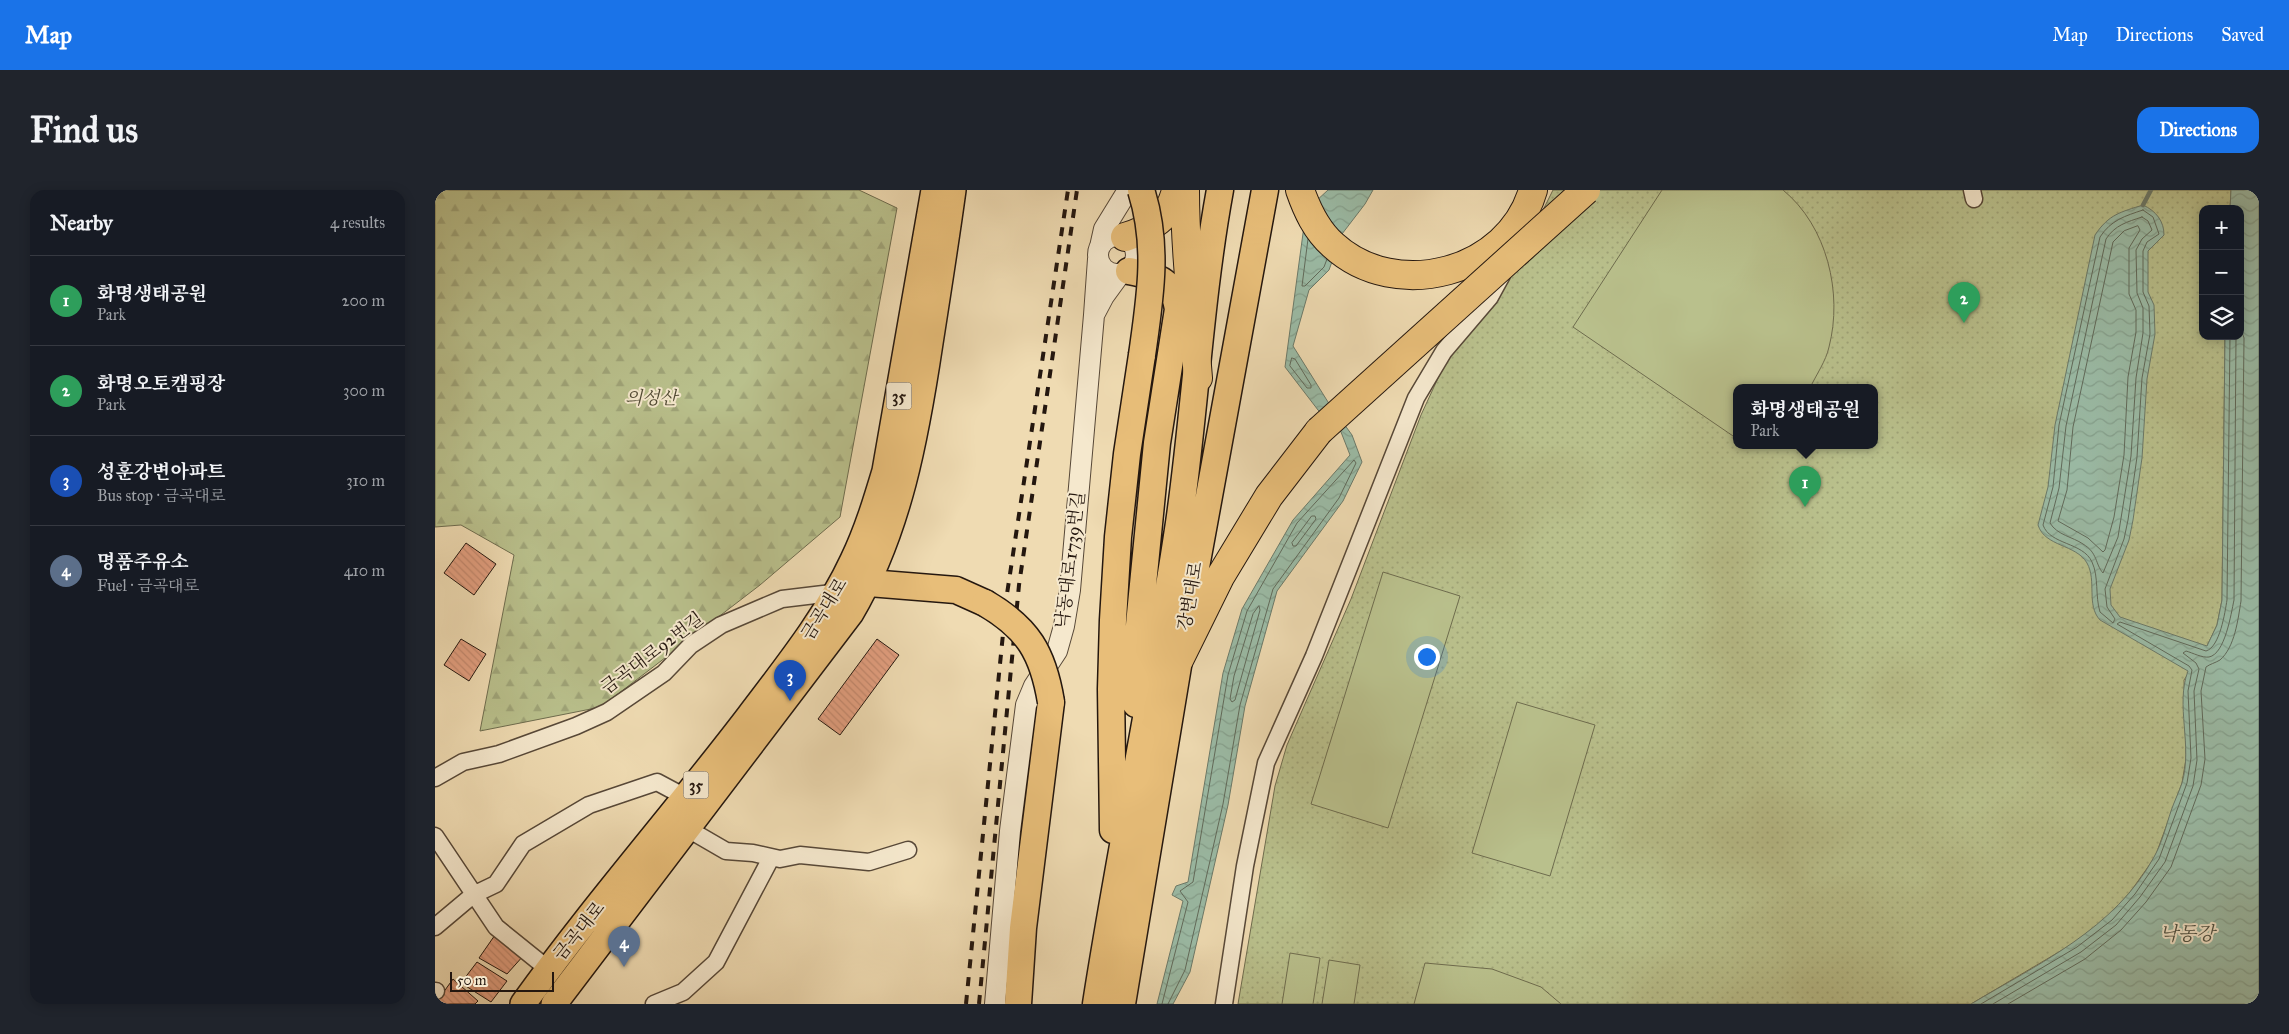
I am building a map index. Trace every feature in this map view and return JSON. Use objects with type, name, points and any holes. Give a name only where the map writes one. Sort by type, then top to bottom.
[{"type":"highway","points":[[1116,870],[1112,807],[1111,689],[1113,620],[1125,472],[1153,275],[1150,223],[1141,190]]},
{"type":"highway","points":[[1123,237],[1159,221],[1168,212],[1176,190]]},
{"type":"highway","points":[[1185,190],[1185,239],[1191,286],[1198,378]]},
{"type":"highway","name":"강변대로","points":[[1095,1004],[1116,870],[1164,622],[1198,378],[1212,234],[1220,190]]},
{"type":"highway","name":"강변대로","points":[[1122,1004],[1179,660],[1265,190]]},
{"type":"highway","points":[[1299,190],[1315,225],[1332,245],[1350,258],[1369,267],[1411,276],[1453,270],[1485,253],[1501,241],[1522,216],[1533,190]]},
{"type":"highway","points":[[1179,660],[1220,577],[1269,496],[1319,431],[1586,190]]},
{"type":"highway","points":[[1124,272],[1158,278],[1170,286],[1176,297],[1178,309],[1157,443],[1137,645],[1135,697],[1140,750]]},
{"type":"highway","points":[[869,583],[956,590],[985,602],[1009,619],[1030,641],[1039,655],[1047,679],[1051,702],[1023,928],[1018,1004]]},
{"type":"main road","name":"금곡대로","points":[[523,1004],[548,969],[687,798],[788,665],[835,594],[853,560],[875,506],[885,471],[934,190]]},
{"type":"main road","name":"금곡대로","points":[[554,1004],[652,872],[688,830],[851,614],[869,583],[886,541],[917,430],[953,190]]},
{"type":"main road","points":[[548,969],[562,976],[569,984]]},
{"type":"street","name":"낙동대로1739번길","points":[[995,1004],[1010,831],[1026,705],[1035,686],[1057,652],[1064,626],[1070,590],[1099,253],[1104,229],[1128,190],[1123,215],[1123,237]]},
{"type":"street","points":[[1224,1004],[1245,866],[1266,763],[1314,656],[1415,398],[1444,351],[1490,297],[1548,190]]},
{"type":"street","points":[[1094,315],[1104,296],[1124,272],[1135,264],[1137,253],[1132,242],[1123,237],[1109,238],[1099,253],[1105,270],[1124,272]]},
{"type":"street","name":"금곡대로92번길","points":[[435,778],[463,762],[499,754],[607,712],[664,673],[691,645],[721,625],[782,599],[835,594],[869,583]]},
{"type":"street","points":[[435,927],[473,895],[497,884],[523,844],[589,805],[657,782],[687,798]]},
{"type":"street","points":[[688,830],[726,851],[753,853],[780,859],[800,855],[869,862],[908,850]]},
{"type":"street","points":[[435,836],[496,927],[548,969]]},
{"type":"street","points":[[654,1004],[683,992],[716,962],[771,858]]},
{"type":"green space","name":"의성산","points":[[435,190],[859,190],[897,208],[840,517],[760,585],[601,707],[480,731],[514,555],[461,525],[435,527]]},
{"type":"green space","points":[[1553,190],[2231,190],[2230,205],[2199,205],[2199,340],[2225,340],[2222,600],[2217,625],[2207,646],[2184,680],[2186,759],[2182,783],[2155,857],[2131,891],[2109,916],[2074,943],[1971,1004],[1238,1004],[1275,786],[1287,745],[1351,599],[1421,415],[1451,350],[1496,304]]},
{"type":"green space","points":[[1662,190],[1783,190],[1811,222],[1821,241],[1828,262],[1834,305],[1833,326],[1828,352],[1821,368],[1812,384],[1733,384],[1733,436],[1573,327]]},
{"type":"green space","points":[[1383,572],[1460,596],[1388,828],[1311,804]]},
{"type":"green space","points":[[1517,702],[1595,725],[1550,876],[1472,853]]},
{"type":"green space","points":[[1290,953],[1320,958],[1313,1004],[1282,1004]]},
{"type":"green space","points":[[1329,960],[1360,965],[1354,1004],[1322,1004]]},
{"type":"green space","points":[[1425,963],[1492,969],[1541,987],[1561,1004],[1414,1004]]},
{"type":"water","points":[[1328,190],[1373,190],[1365,204],[1342,234],[1329,270],[1309,290],[1293,346],[1328,402],[1352,435],[1362,462],[1343,501],[1277,591],[1245,706],[1228,805],[1190,972],[1173,1004],[1157,1004],[1183,901],[1172,895],[1176,886],[1188,882],[1223,673],[1242,609],[1293,520],[1350,455],[1341,432],[1318,410],[1285,367],[1304,226],[1315,202]]},
{"type":"water","name":"낙동강","points":[[2231,190],[2259,190],[2259,1004],[1971,1004],[2073,943],[2097,925],[2118,905],[2138,882],[2157,852],[2182,783],[2186,755],[2183,698],[2184,684],[2188,671],[2100,620],[2093,607],[2091,577],[2087,563],[2076,552],[2047,538],[2038,525],[2048,487],[2055,425],[2095,235],[2105,222],[2111,218],[2143,205],[2152,210],[2158,217],[2163,225],[2164,235],[2148,251],[2148,292],[2154,305],[2155,334],[2147,379],[2142,458],[2133,520],[2129,540],[2110,589],[2111,605],[2120,617],[2207,646],[2217,625],[2222,600],[2225,340],[2244,340],[2244,205],[2230,205]]},
{"type":"building","points":[[466,543],[496,564],[474,595],[444,573]]},
{"type":"building","points":[[461,639],[486,654],[469,681],[444,665]]},
{"type":"building","points":[[877,639],[899,655],[840,735],[818,719]]},
{"type":"building","points":[[495,935],[524,955],[507,974],[479,958]]},
{"type":"building","points":[[477,962],[507,981],[491,1002],[461,983]]},
{"type":"building","points":[[453,979],[478,1001],[475,1004],[435,1004]]},
{"type":"waterway","points":[[2143,205],[2151,190]]},
{"type":"railway","points":[[966,1004],[1007,594],[1068,190]]},
{"type":"railway","points":[[979,1004],[1019,585],[1077,190]]},
{"type":"place","name":"화명오토캠핑장","points":[[1964,323]]},
{"type":"place","name":"화명생태공원","points":[[1805,507]]},
{"type":"place","name":"성훈강변아파트","points":[[790,701]]},
{"type":"place","name":"명품주유소","points":[[624,967]]}]
